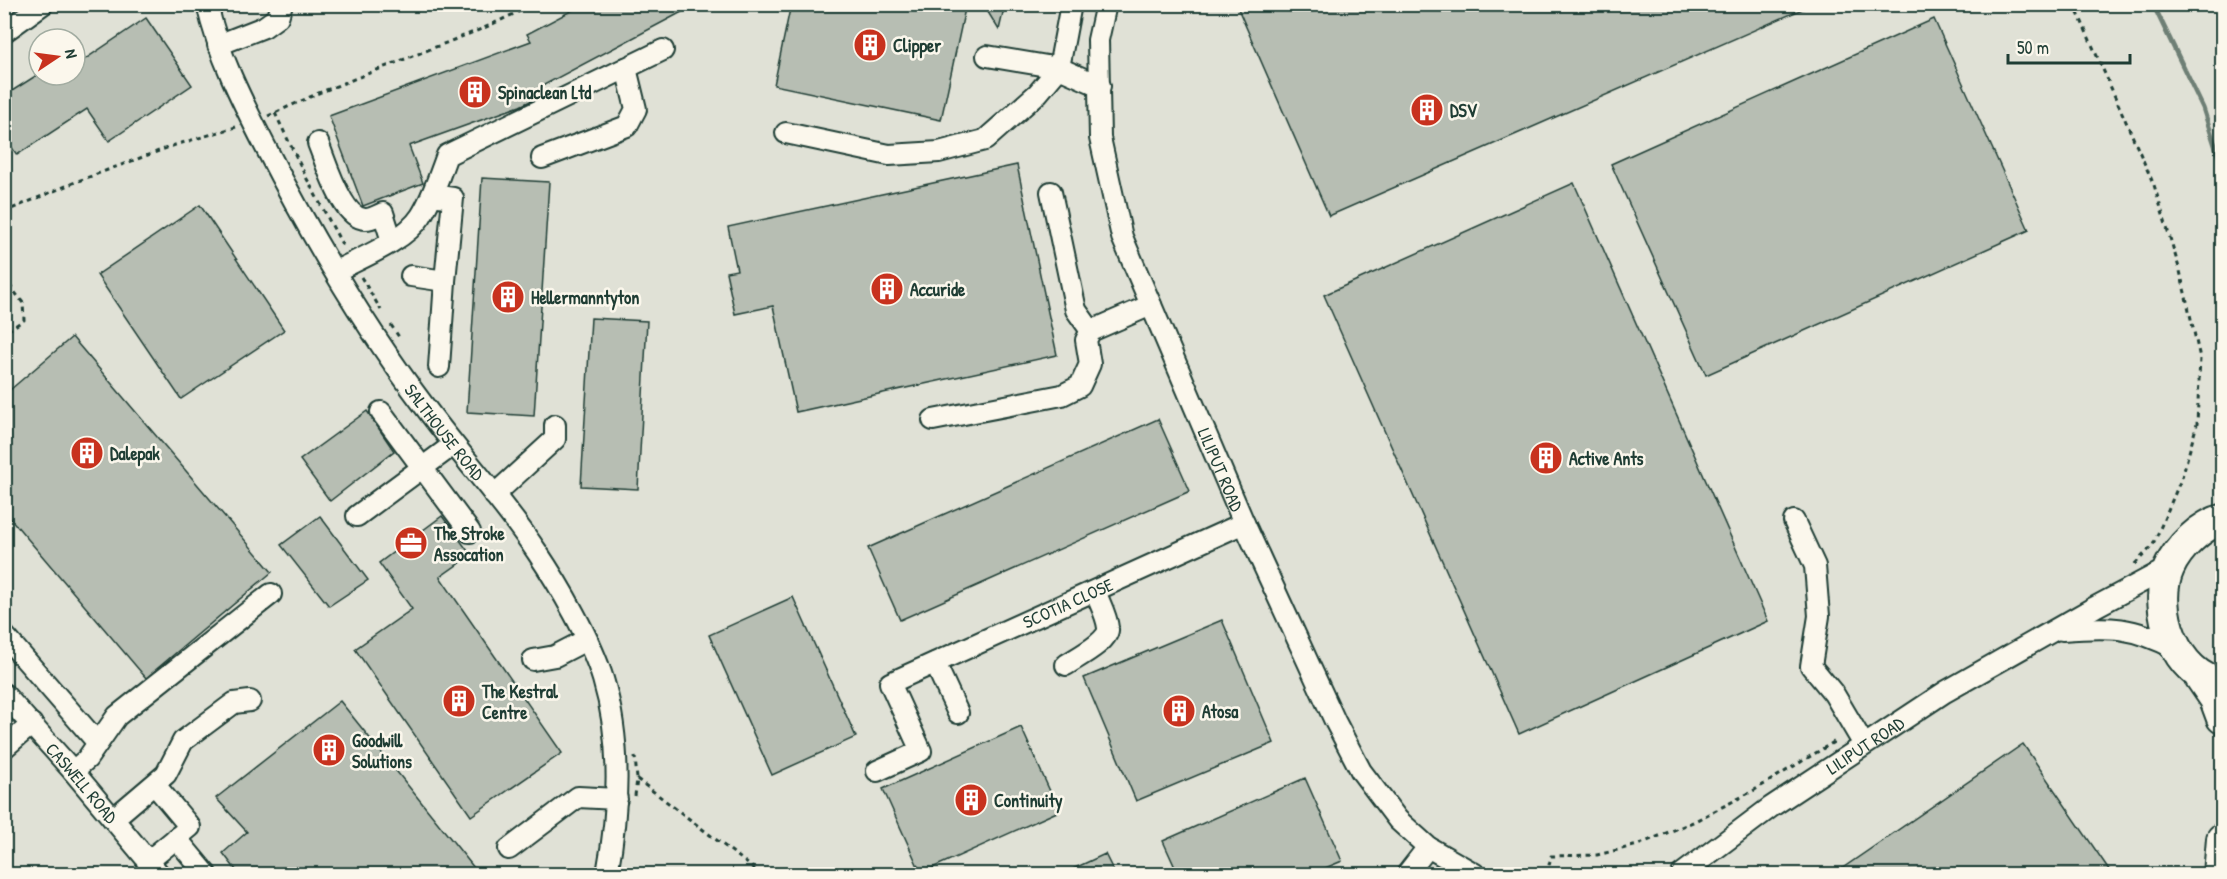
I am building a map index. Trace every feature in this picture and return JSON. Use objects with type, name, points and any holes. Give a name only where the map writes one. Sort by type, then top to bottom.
[{"type":"highway","points":[[2219,515],[2179,552],[2168,568],[2164,588],[2164,608],[2169,632],[2176,649],[2188,666],[2211,680],[2215,699],[2223,718]]},
{"type":"highway","points":[[2219,874],[2223,839]]},
{"type":"street","points":[[4,32],[43,4]]},
{"type":"street","name":"SALTHOUSE ROAD","points":[[207,4],[218,45],[273,161],[314,237],[400,373],[453,445],[537,551],[564,596],[586,640],[603,678],[611,715],[617,774],[614,836],[607,874]]},
{"type":"street","points":[[218,45],[264,27],[278,17],[282,4]]},
{"type":"street","points":[[786,133],[889,155],[939,152],[986,140],[1038,93],[1059,68],[1071,4]]},
{"type":"street","name":"LILIPUT ROAD","points":[[1106,4],[1098,40],[1100,138],[1122,237],[1244,523],[1335,721],[1361,771],[1398,820],[1428,847],[1475,874]]},
{"type":"street","points":[[336,272],[392,241],[420,218],[432,195],[447,155],[663,50]]},
{"type":"street","points":[[987,56],[1059,68],[1100,86]]},
{"type":"street","points":[[542,158],[627,126],[636,109],[626,68]]},
{"type":"street","points":[[318,143],[347,209],[357,217],[365,219],[383,213],[392,241]]},
{"type":"street","points":[[1051,192],[1076,310],[1091,331]]},
{"type":"street","points":[[432,195],[453,198],[439,368]]},
{"type":"street","points":[[411,276],[445,281]]},
{"type":"street","points":[[933,420],[1045,400],[1080,386],[1090,364],[1086,340],[1091,331],[1151,305]]},
{"type":"street","points":[[381,412],[470,532]]},
{"type":"street","points":[[494,495],[555,439],[555,425]]},
{"type":"street","points":[[357,516],[453,445]]},
{"type":"street","points":[[1794,521],[1815,566],[1819,616],[1811,666],[1834,694],[1858,734]]},
{"type":"street","name":"SCOTIA CLOSE","points":[[877,771],[921,751],[890,683],[1244,523]]},
{"type":"street","name":"LILIPUT ROAD","points":[[1682,874],[1771,807],[1945,692],[2168,568]]},
{"type":"street","points":[[1066,665],[1107,635],[1107,625],[1095,591]]},
{"type":"street","points":[[73,771],[87,759],[117,716],[271,594]]},
{"type":"street","name":"LILIPUT ROAD","points":[[2057,630],[2102,626],[2132,630],[2154,637],[2176,649]]},
{"type":"street","points":[[4,635],[97,742]]},
{"type":"street","points":[[533,660],[555,656],[586,640]]},
{"type":"street","points":[[935,663],[958,713]]},
{"type":"street","name":"CASWELL ROAD","points":[[4,694],[32,723],[153,868]]},
{"type":"street","points":[[113,819],[166,774],[183,741],[234,703],[250,701]]},
{"type":"street","points":[[4,748],[32,723]]},
{"type":"street","points":[[153,868],[176,838],[190,826],[155,785]]},
{"type":"street","points":[[509,849],[578,797],[617,799]]},
{"type":"street","points":[[176,838],[206,874]]},
{"type":"street","points":[[1407,874],[1428,847]]},
{"type":"path","points":[[275,113],[321,92],[484,28],[535,4]]},
{"type":"path","points":[[2074,4],[2154,185],[2180,271],[2200,358],[2197,423],[2182,477],[2153,545],[2120,578],[2123,592]]},
{"type":"path","points":[[4,212],[78,181],[176,145],[242,126]]},
{"type":"path","points":[[4,278],[23,303],[24,320],[4,333]]},
{"type":"path","points":[[1547,874],[1551,856],[1597,855],[1638,845],[1695,821],[1858,734]]},
{"type":"path","points":[[638,779],[761,874]]},
{"type":"shaded area","points":[[5,5],[2222,5],[2222,874],[5,874]]},
{"type":"building","points":[[584,4],[697,4],[540,87],[543,95],[520,106],[409,146],[423,183],[363,206],[329,116],[531,41],[527,34]]},
{"type":"building","name":"Clipper","points":[[791,4],[966,4],[941,120],[774,85]]},
{"type":"building","name":"Clipper","points":[[983,4],[1005,4],[999,30]]},
{"type":"building","name":"DSV","points":[[1236,4],[1814,4],[1329,216]]},
{"type":"building","points":[[146,18],[192,85],[109,141],[87,109],[17,155],[4,136],[4,96],[27,81],[27,87],[87,87],[87,58]]},
{"type":"building","points":[[1934,19],[2029,230],[1706,375],[1611,164]]},
{"type":"building","name":"Accuride","points":[[1017,165],[1057,355],[796,412],[773,306],[735,314],[726,272],[737,270],[728,227]]},
{"type":"building","name":"Hellermanntyton","points":[[482,178],[549,182],[534,416],[467,412]]},
{"type":"building","name":"Active Ants","points":[[1574,183],[1768,621],[1519,734],[1324,295]]},
{"type":"building","points":[[200,205],[284,330],[181,399],[97,275]]},
{"type":"building","points":[[591,318],[647,321],[638,489],[581,486]]},
{"type":"building","name":"Dalepak","points":[[72,337],[272,572],[146,678],[4,511],[4,395]]},
{"type":"building","points":[[367,411],[394,451],[330,501],[300,460]]},
{"type":"building","points":[[1158,419],[1190,491],[900,620],[868,548]]},
{"type":"building","points":[[320,516],[368,580],[329,606],[281,545]]},
{"type":"building","name":"The Kestral Centre","points":[[442,516],[471,555],[440,577],[562,753],[471,816],[355,649],[412,609],[379,563]]},
{"type":"building","points":[[793,597],[856,737],[772,775],[709,635]]},
{"type":"building","name":"Atosa","points":[[1222,620],[1274,743],[1136,801],[1084,678]]},
{"type":"building","name":"Goodwill Solutions","points":[[340,701],[479,874],[239,874],[223,853],[247,832],[216,798]]},
{"type":"building","name":"Continuity","points":[[1021,727],[1059,811],[921,873],[883,789]]},
{"type":"building","points":[[2023,744],[2112,874],[1834,874]]},
{"type":"building","points":[[1305,778],[1342,861],[1311,874],[1178,874],[1163,841]]},
{"type":"building","points":[[1105,854],[1115,874],[1062,874]]},
{"type":"waterway","points":[[2153,4],[2203,108],[2222,167]]},
{"type":"place","name":"Clipper","points":[[870,45]]},
{"type":"place","name":"Spinaclean Ltd","points":[[475,92]]},
{"type":"place","name":"DSV","points":[[1427,110]]},
{"type":"place","name":"Accuride","points":[[887,289]]},
{"type":"place","name":"Hellermanntyton","points":[[508,297]]},
{"type":"place","name":"Dalepak","points":[[87,453]]},
{"type":"place","name":"Active Ants","points":[[1546,458]]},
{"type":"place","name":"The Stroke Assocation","points":[[411,543]]},
{"type":"place","name":"The Kestral Centre","points":[[459,701]]},
{"type":"place","name":"Atosa","points":[[1179,711]]},
{"type":"place","name":"Goodwill Solutions","points":[[329,750]]},
{"type":"place","name":"Continuity","points":[[971,800]]}]
